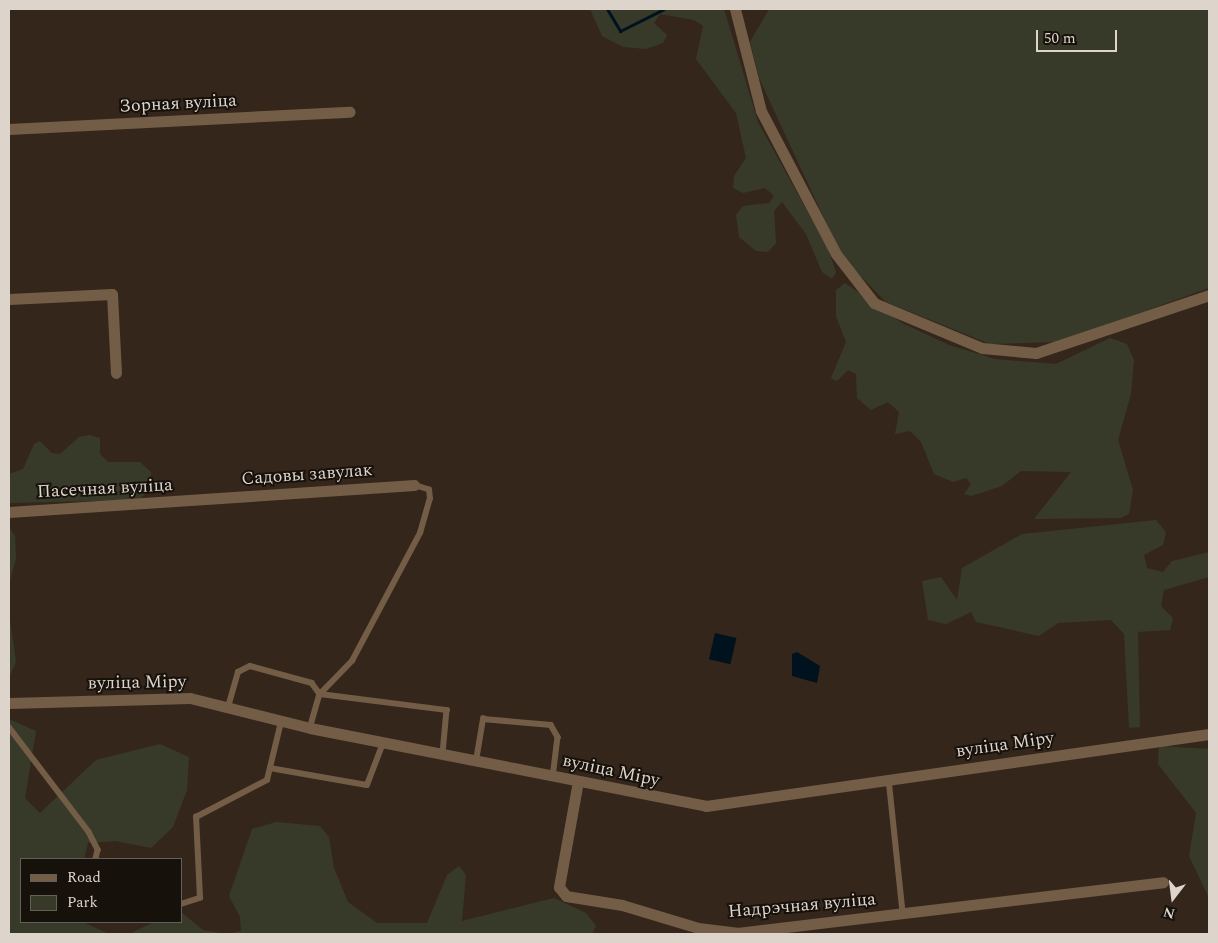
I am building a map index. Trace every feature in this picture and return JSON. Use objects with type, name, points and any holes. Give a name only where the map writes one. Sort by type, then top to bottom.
[{"type":"street","points":[[735,9],[761,111],[836,254],[874,303],[982,348],[1036,353],[1209,295]]},
{"type":"street","name":"Зорная вуліца","points":[[9,129],[350,112]]},
{"type":"street","points":[[9,299],[112,294],[116,373]]},
{"type":"street","name":"Садовы завулак","points":[[202,501],[414,485]]},
{"type":"street","name":"Пасечная вуліца","points":[[9,512],[202,501]]},
{"type":"street","name":"вуліца Міру","points":[[9,704],[190,698],[281,722],[706,806],[889,778],[1209,734]]},
{"type":"street","name":"Надрэчная вуліца","points":[[578,781],[559,887],[566,896],[737,933],[1163,882]]},
{"type":"lane","points":[[310,728],[320,694],[352,661],[420,533],[430,499],[429,490],[414,485]]},
{"type":"lane","points":[[228,707],[238,672],[250,666],[312,683],[320,694],[447,710],[443,754]]},
{"type":"lane","points":[[476,761],[483,719],[551,725],[558,737],[553,776]]},
{"type":"lane","points":[[182,904],[200,898],[196,817],[267,780],[281,722]]},
{"type":"lane","points":[[9,727],[89,832],[98,850],[96,858]]},
{"type":"lane","points":[[270,768],[367,785],[383,742]]},
{"type":"lane","points":[[889,778],[903,913]]},
{"type":"green space","points":[[590,9],[724,9],[758,122],[828,249],[836,272],[832,279],[822,272],[806,234],[782,202],[774,211],[776,243],[768,252],[756,251],[739,237],[736,215],[743,206],[769,203],[774,196],[765,188],[743,193],[733,188],[734,176],[746,158],[736,113],[696,59],[703,26],[694,20],[660,14],[654,23],[667,35],[663,43],[646,49],[623,47],[602,36]]},
{"type":"green space","points":[[769,9],[1209,9],[1209,288],[1058,342],[990,344],[886,302],[842,257],[759,78],[750,42]]},
{"type":"green space","points":[[845,283],[902,323],[949,345],[995,359],[1056,364],[1110,338],[1127,344],[1134,360],[1131,394],[1118,440],[1133,490],[1129,514],[1121,518],[1034,519],[1071,472],[1021,471],[1002,486],[971,496],[964,494],[971,484],[966,478],[953,482],[934,474],[921,442],[910,431],[895,434],[899,412],[888,402],[871,410],[857,398],[856,374],[848,370],[837,381],[831,378],[846,342],[836,316],[836,290]]},
{"type":"green space","points":[[90,435],[100,438],[100,454],[108,462],[140,462],[151,472],[150,489],[139,500],[9,503],[9,474],[23,469],[34,444],[40,441],[52,453],[60,454],[79,437]]},
{"type":"green space","points":[[1156,520],[1166,532],[1163,545],[1144,555],[1147,568],[1163,572],[1172,561],[1209,552],[1209,577],[1164,590],[1161,606],[1173,618],[1170,630],[1138,632],[1140,727],[1129,728],[1124,634],[1111,620],[1058,623],[1039,636],[976,622],[971,612],[946,624],[928,620],[922,581],[941,577],[957,600],[962,568],[1022,534]]},
{"type":"green space","points":[[9,527],[15,536],[16,558],[9,585]]},
{"type":"green space","points":[[9,612],[16,662],[9,678]]},
{"type":"green space","points":[[9,719],[36,731],[25,798],[40,813],[96,760],[160,744],[189,757],[187,790],[173,827],[151,848],[116,841],[88,843],[84,858],[20,858],[20,923],[85,923],[109,934],[9,934]]},
{"type":"green space","points":[[1159,746],[1209,749],[1209,898],[1189,856],[1196,813],[1158,764]]},
{"type":"green space","points":[[276,822],[320,826],[329,837],[334,868],[348,902],[377,923],[427,923],[447,875],[459,866],[466,875],[462,921],[554,898],[586,913],[596,926],[592,934],[228,934],[241,931],[240,917],[229,896],[252,829]]},
{"type":"green space","points":[[182,913],[203,930],[226,934],[129,934],[152,923],[182,923]]},
{"type":"water","points":[[715,633],[736,638],[730,664],[709,659]]},
{"type":"water","points":[[797,652],[820,666],[817,683],[792,676],[792,654]]},
{"type":"waterway","points":[[607,9],[620,31],[664,9]]}]
